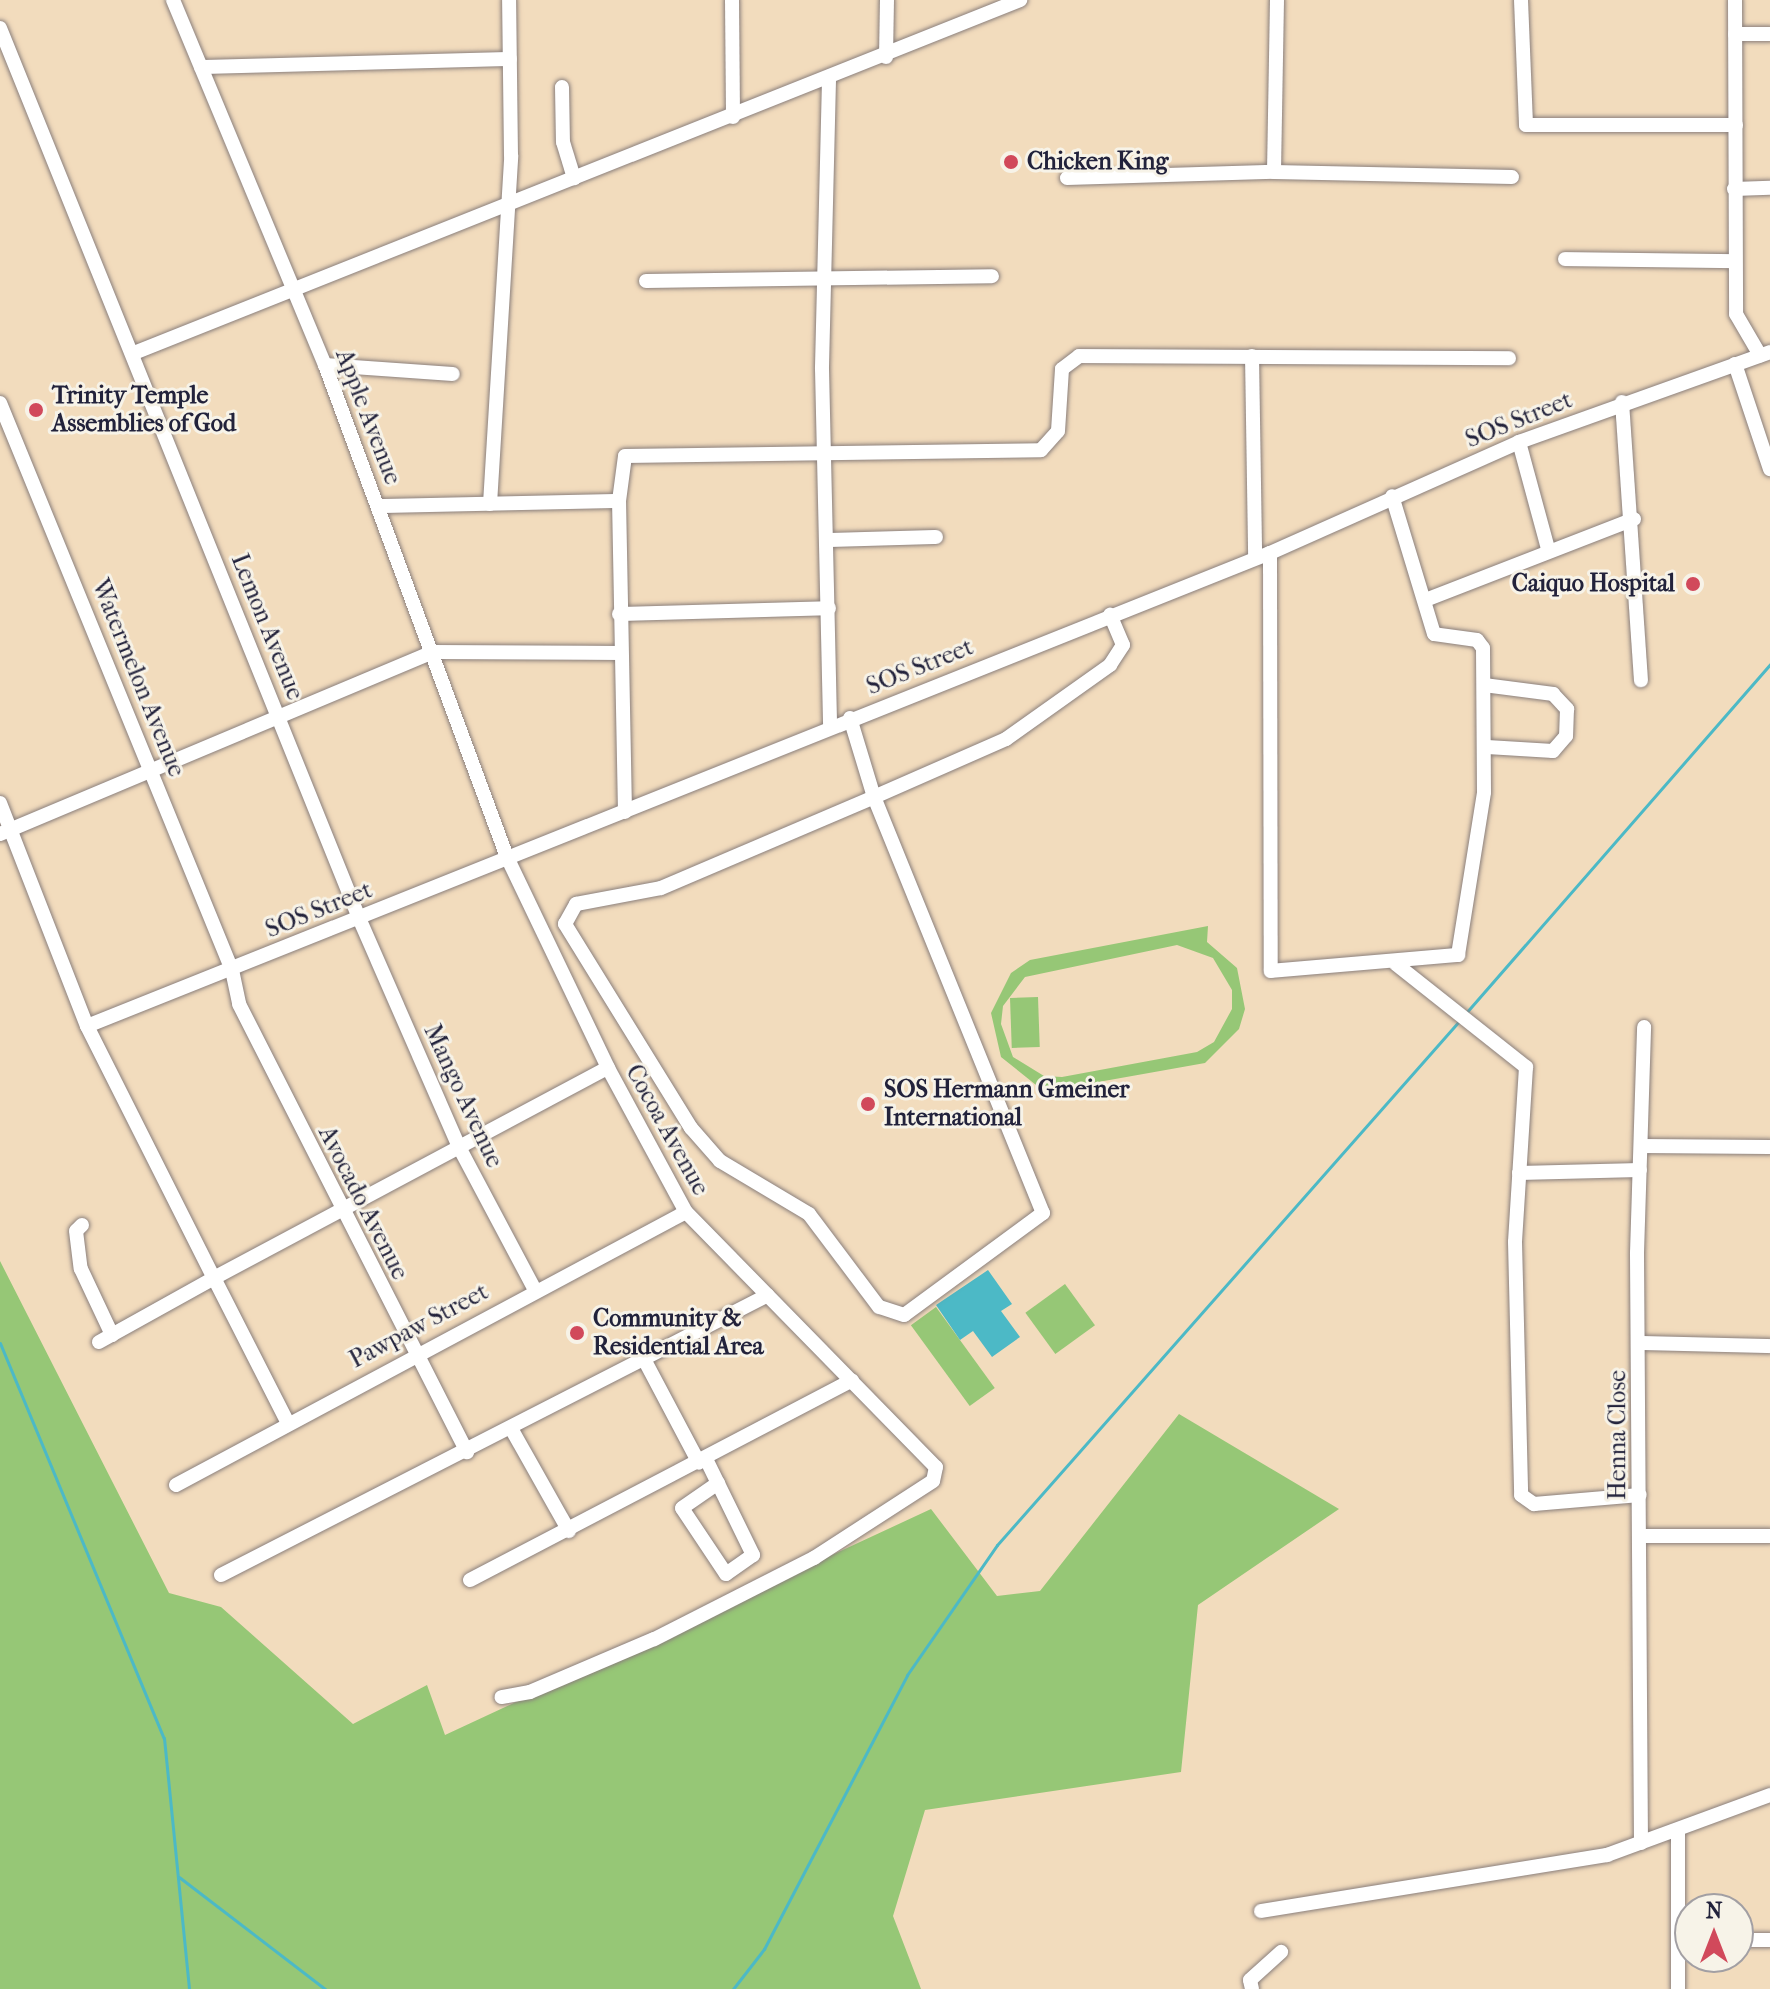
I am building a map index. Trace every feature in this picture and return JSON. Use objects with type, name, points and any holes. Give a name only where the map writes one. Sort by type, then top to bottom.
[{"type":"street","name":"Apple Avenue","points":[[173,0],[325,365],[507,857]]},
{"type":"street","points":[[490,504],[508,203],[509,0]]},
{"type":"street","points":[[732,0],[733,117]]},
{"type":"street","points":[[886,57],[887,0]]},
{"type":"street","points":[[134,353],[292,286],[829,80],[994,6],[1020,0]]},
{"type":"street","points":[[1274,172],[1277,0]]},
{"type":"street","points":[[1521,0],[1526,125],[1736,125]]},
{"type":"street","points":[[1735,0],[1733,261],[1738,325],[1765,354]]},
{"type":"street","name":"Lemon Avenue","points":[[0,28],[134,353],[359,918]]},
{"type":"street","points":[[1735,34],[1770,34]]},
{"type":"street","points":[[201,67],[510,59]]},
{"type":"street","points":[[829,80],[824,282],[830,726]]},
{"type":"street","points":[[562,87],[563,142],[574,178]]},
{"type":"street","points":[[1067,178],[1274,172],[1512,177]]},
{"type":"street","points":[[1734,189],[1770,188]]},
{"type":"street","points":[[1565,259],[1733,261]]},
{"type":"street","points":[[646,281],[824,282],[992,276]]},
{"type":"street","name":"SOS Street","points":[[87,1026],[1263,555],[1519,442],[1622,402],[1765,354]]},
{"type":"street","points":[[625,812],[619,614],[620,465],[635,452],[1041,450],[1058,431],[1062,369],[1079,356],[1509,358]]},
{"type":"street","points":[[1252,356],[1263,555],[1268,961],[1283,975],[1448,959],[1461,951],[1487,747],[1481,644],[1438,639],[1428,599],[1392,496]]},
{"type":"street","points":[[1735,364],[1770,469]]},
{"type":"street","points":[[325,365],[453,374]]},
{"type":"street","points":[[1622,402],[1634,519],[1641,680]]},
{"type":"street","name":"Watermelon Avenue","points":[[0,403],[152,768],[232,970]]},
{"type":"street","points":[[1519,442],[1548,549]]},
{"type":"street","points":[[379,506],[619,501]]},
{"type":"street","points":[[1428,599],[1548,549],[1634,519]]},
{"type":"street","points":[[828,540],[936,537]]},
{"type":"street","points":[[619,614],[829,608]]},
{"type":"street","points":[[850,718],[874,797],[1043,1213],[904,1315],[879,1307],[809,1214],[720,1161],[691,1128],[565,924],[576,904],[684,880],[874,797],[1006,739],[1110,665],[1123,645],[1110,615]]},
{"type":"street","points":[[5,831],[278,713],[432,652],[621,653]]},
{"type":"street","points":[[1484,685],[1553,694],[1567,709],[1566,736],[1553,751],[1487,747]]},
{"type":"street","points":[[0,803],[5,831],[87,1026],[288,1423]]},
{"type":"street","name":"Cocoa Avenue","points":[[501,1697],[530,1692],[667,1633],[814,1558],[933,1481],[936,1467],[686,1212],[608,1068],[507,857]]},
{"type":"street","name":"Mango Avenue","points":[[359,918],[460,1149],[535,1290]]},
{"type":"street","points":[[1396,964],[1524,1059],[1519,1173],[1521,1495],[1534,1504],[1640,1495]]},
{"type":"street","name":"Avocado Avenue","points":[[232,970],[239,1004],[342,1214],[467,1452]]},
{"type":"street","name":"Henna Close","points":[[1641,1843],[1639,1343],[1644,1027]]},
{"type":"street","points":[[82,1225],[76,1231],[81,1269],[106,1339],[608,1068]]},
{"type":"street","points":[[1641,1146],[1770,1147]]},
{"type":"street","points":[[1519,1173],[1640,1170]]},
{"type":"street","name":"Pawpaw Street","points":[[176,1485],[414,1352],[686,1212]]},
{"type":"street","points":[[221,1575],[512,1430],[768,1295]]},
{"type":"street","points":[[1639,1343],[1770,1346]]},
{"type":"street","points":[[645,1361],[702,1461],[718,1483],[753,1555],[726,1574],[682,1508],[718,1483]]},
{"type":"street","points":[[470,1580],[569,1531],[852,1380]]},
{"type":"street","points":[[512,1430],[569,1531]]},
{"type":"street","points":[[1640,1536],[1770,1536]]},
{"type":"street","points":[[1261,1911],[1607,1855],[1770,1795]]},
{"type":"street","points":[[1678,1831],[1681,1893]]},
{"type":"street","points":[[1252,1989],[1250,1980],[1281,1952]]},
{"type":"green space","points":[[1208,926],[1207,942],[1237,968],[1245,1009],[1239,1029],[1205,1063],[1059,1089],[1036,1085],[1001,1057],[991,1013],[1011,973],[1030,960]],"holes":[[[1177,945],[1213,958],[1232,990],[1232,1009],[1214,1042],[1197,1052],[1062,1077],[1044,1076],[1013,1057],[1001,1024],[1003,1006],[1025,977]]]},
{"type":"green space","points":[[1038,997],[1040,1047],[1012,1048],[1010,998]]},
{"type":"green space","points":[[0,1261],[169,1593],[221,1607],[353,1724],[427,1685],[445,1735],[931,1509],[997,1596],[1040,1591],[1179,1414],[1339,1509],[1198,1605],[1181,1772],[925,1810],[893,1916],[921,1989],[0,1989]]},
{"type":"green space","points":[[1065,1284],[1095,1325],[1055,1354],[1025,1313]]},
{"type":"green space","points":[[936,1307],[995,1388],[970,1406],[911,1325]]},
{"type":"water","points":[[988,1270],[1012,1304],[1001,1311],[1020,1337],[992,1357],[973,1331],[960,1340],[936,1305]]},
{"type":"waterway","points":[[1465,1014],[1770,664]]},
{"type":"waterway","points":[[733,1989],[764,1949],[907,1675],[997,1545],[1460,1020]]},
{"type":"waterway","points":[[0,1343],[164,1738],[189,1989]]},
{"type":"waterway","points":[[179,1877],[325,1989]]},
{"type":"place","name":"Chicken King","points":[[1011,162]]},
{"type":"place","name":"Trinity Temple Assemblies of God","points":[[36,410]]},
{"type":"place","name":"Caiquo Hospital","points":[[1693,584]]},
{"type":"place","name":"SOS Hermann Gmeiner International","points":[[868,1104]]},
{"type":"place","name":"Community & Residential Area","points":[[577,1333]]}]
